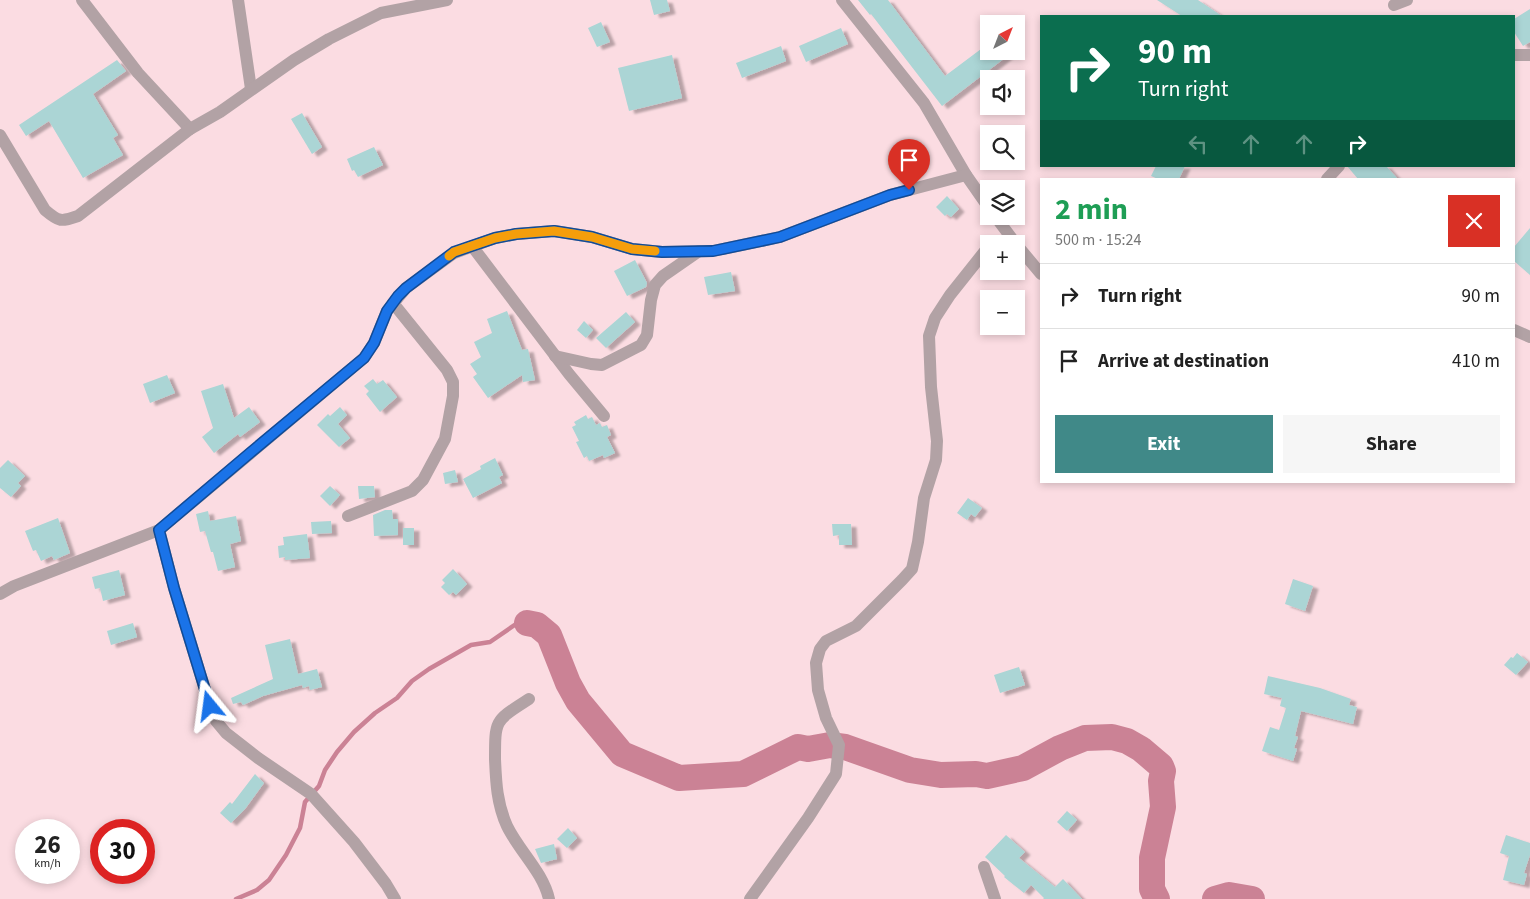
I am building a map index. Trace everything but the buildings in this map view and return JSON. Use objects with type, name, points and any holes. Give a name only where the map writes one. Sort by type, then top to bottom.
[{"type":"street","points":[[82,0],[138,72],[190,129]]},
{"type":"street","points":[[238,0],[251,89]]},
{"type":"street","points":[[0,135],[45,210],[55,219],[63,221],[78,216],[190,129],[220,112],[294,60],[329,39],[381,13],[447,0]]},
{"type":"street","points":[[842,0],[924,103],[966,175],[980,195]]},
{"type":"street","points":[[1394,5],[1407,0]]},
{"type":"street","points":[[1515,55],[1530,55]]},
{"type":"street","points":[[1328,178],[1338,167]]},
{"type":"street","points":[[0,594],[14,586],[159,530],[364,358],[374,343],[387,311],[393,303],[406,288],[454,252],[495,238],[554,231],[592,237],[632,249],[662,252],[713,251],[780,237],[890,195],[966,175]]},
{"type":"street","points":[[1001,225],[1009,235]]},
{"type":"street","points":[[998,235],[1003,228]]},
{"type":"street","points":[[472,246],[555,356],[604,416]]},
{"type":"street","points":[[555,356],[602,365],[641,345],[647,335],[651,300],[655,285],[663,276],[699,251]]},
{"type":"street","points":[[1025,255],[1040,273]]},
{"type":"street","points":[[750,899],[808,818],[836,774],[839,745],[826,718],[818,690],[816,664],[820,649],[826,641],[856,626],[912,569],[924,498],[936,460],[937,440],[931,387],[929,336],[935,318],[950,295],[980,258]]},
{"type":"street","points":[[348,516],[412,491],[422,480],[446,438],[453,396],[453,382],[447,370],[393,303]]},
{"type":"street","points":[[1515,330],[1530,336]]},
{"type":"street","points":[[159,530],[174,588],[216,720],[226,733],[311,794],[354,842],[395,899]]},
{"type":"street","points":[[528,699],[504,715],[497,724],[495,738],[497,796],[508,827],[550,899]]},
{"type":"street","points":[[984,867],[994,899]]},
{"type":"waterway","points":[[236,899],[257,890],[269,880],[286,855],[300,828],[305,802],[319,786],[325,770],[337,752],[354,732],[375,713],[397,698],[412,681],[429,669],[471,645],[490,642],[516,624],[527,623]]},
{"type":"waterway","points":[[527,623],[537,625],[549,635],[568,683],[578,701],[622,754],[679,778],[743,774],[798,747],[808,749],[830,745],[845,747],[910,770],[941,775],[976,774],[987,776],[1023,768],[1060,748],[1085,738],[1112,737],[1127,741],[1141,749],[1161,766],[1163,771],[1161,781],[1163,807],[1152,858],[1152,889],[1157,899]]},
{"type":"waterway","points":[[1215,899],[1229,895],[1252,899]]},
{"type":"slow traffic","points":[[449,256],[454,252],[495,238],[554,231],[592,237],[632,249],[655,251]]},
{"type":"route","points":[[210,706],[174,588],[159,530],[364,358],[374,343],[387,311],[398,296],[454,252],[495,238],[554,231],[592,237],[632,249],[662,252],[713,251],[780,237],[890,195],[909,190]]}]
